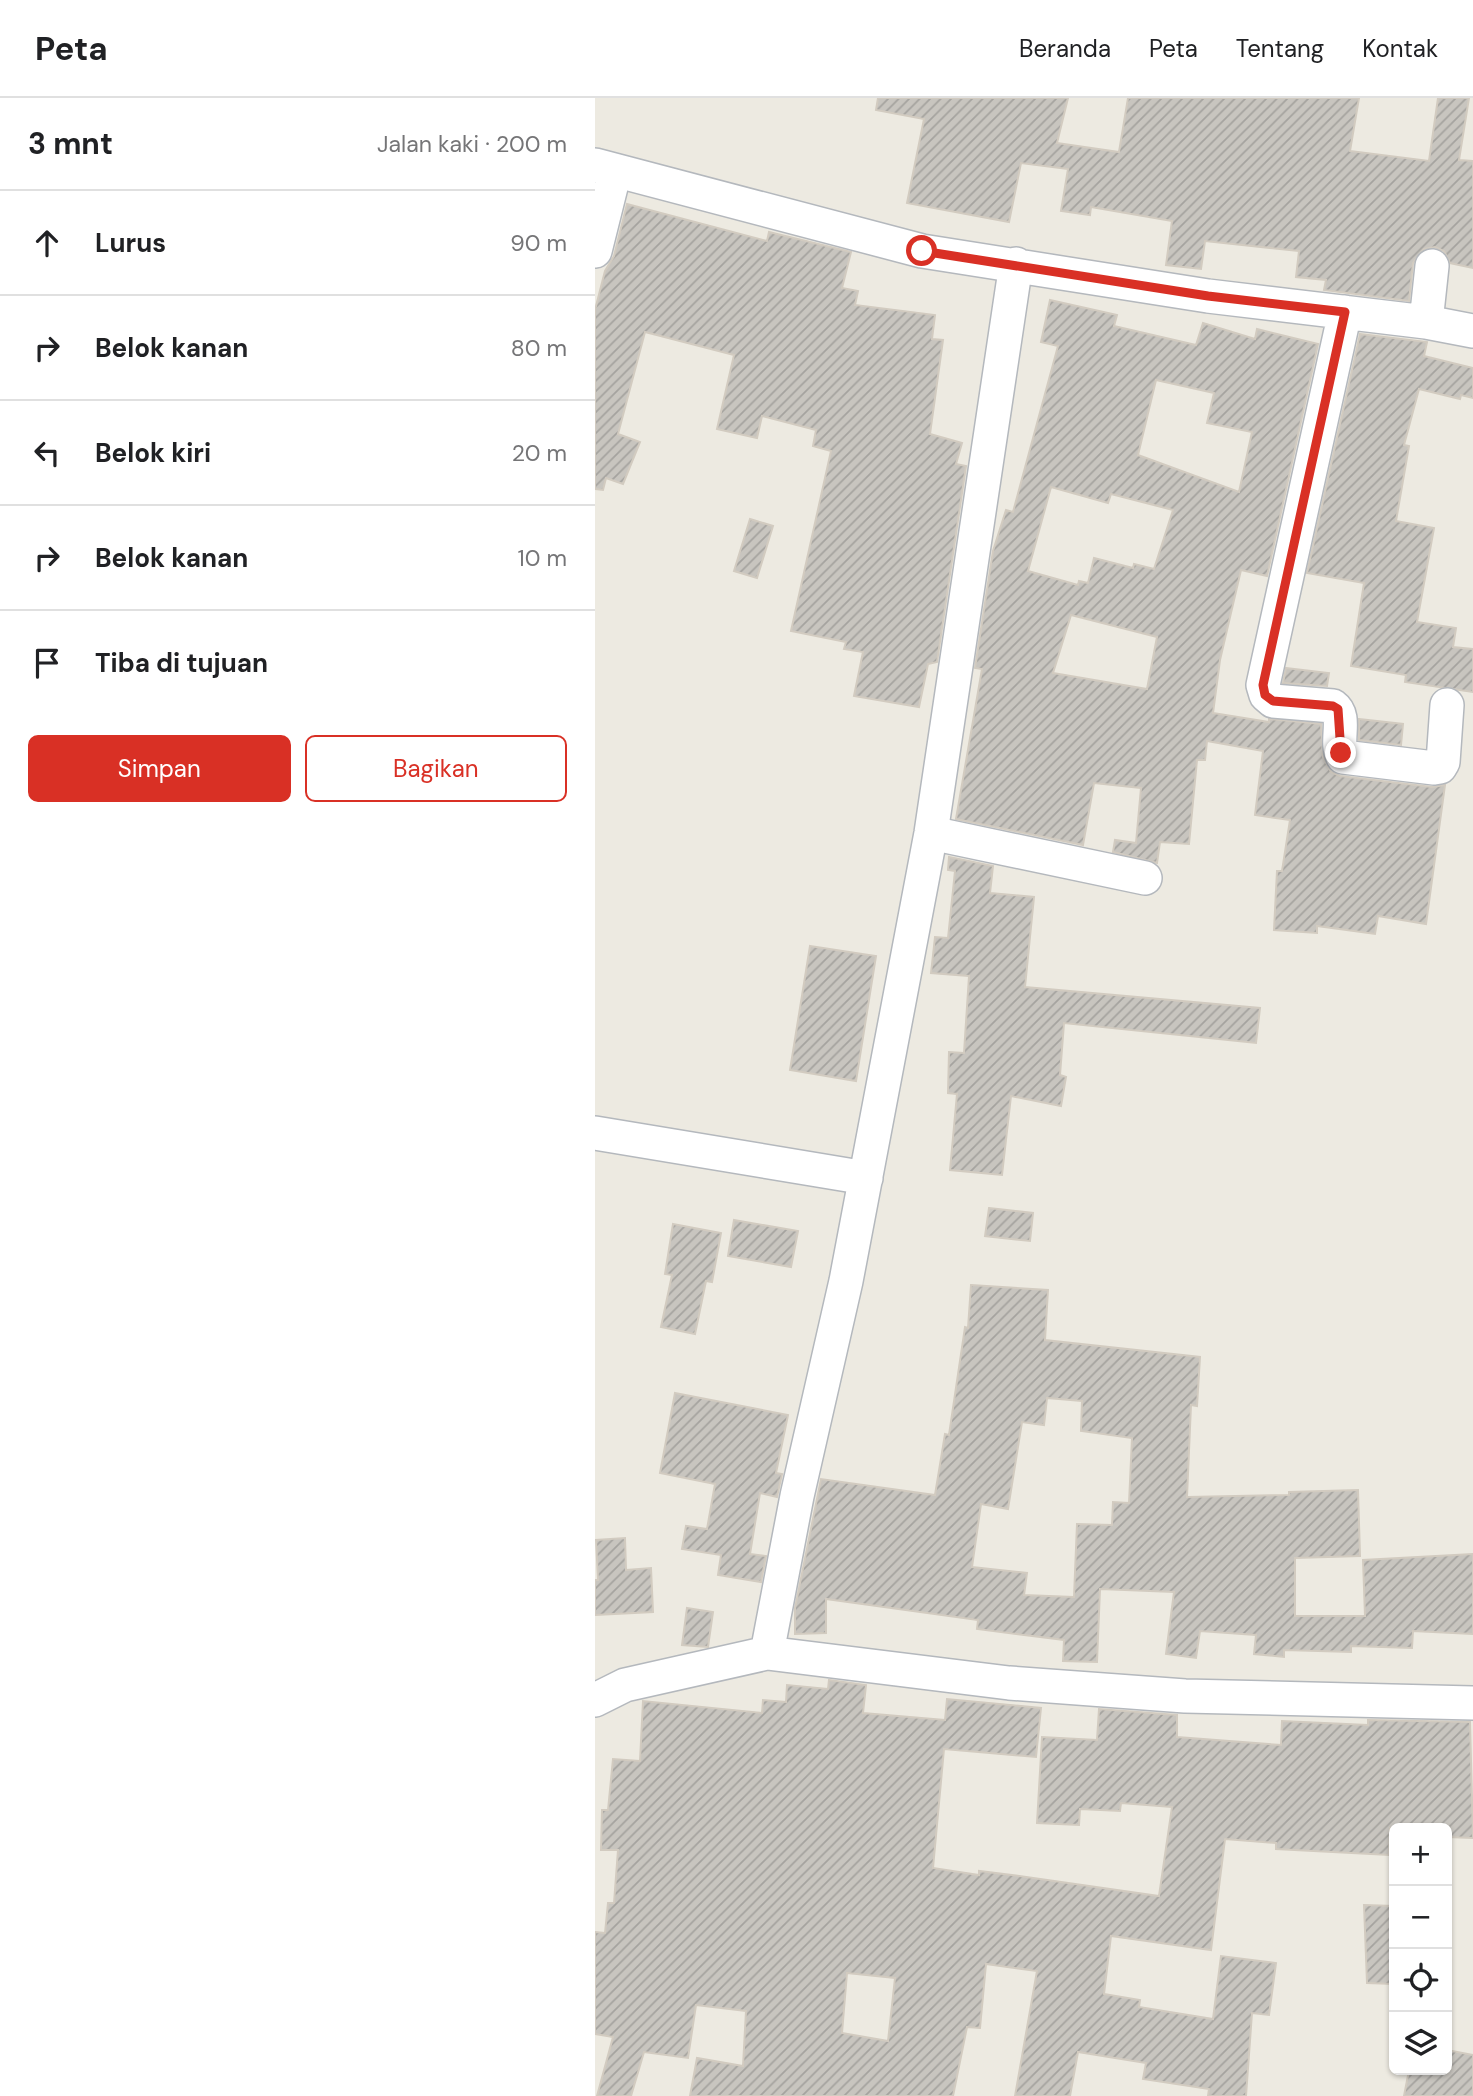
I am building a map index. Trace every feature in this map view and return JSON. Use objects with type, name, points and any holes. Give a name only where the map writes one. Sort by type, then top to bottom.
[{"type":"street","points":[[595,251],[605,168],[922,251],[1208,296],[1426,322],[1473,331]]},
{"type":"street","points":[[767,1653],[797,1496],[846,1281],[931,833],[1016,264]]},
{"type":"street","points":[[1426,322],[1433,266]]},
{"type":"street","points":[[1345,312],[1263,685],[1265,695],[1273,701],[1333,706],[1338,709],[1341,715],[1338,747],[1343,757],[1434,768],[1440,767],[1443,762],[1447,705]]},
{"type":"street","points":[[931,833],[1145,878]]},
{"type":"street","points":[[595,1133],[866,1178]]},
{"type":"street","points":[[595,1700],[625,1685],[767,1653],[1009,1683],[1185,1696],[1473,1703]]},
{"type":"building","points":[[878,98],[1068,98],[1057,143],[1119,152],[1128,98],[1359,98],[1350,151],[1429,161],[1438,98],[1469,98],[1459,160],[1473,161],[1473,268],[1450,263],[1444,251],[1435,247],[1424,249],[1413,263],[1409,301],[1324,290],[1326,280],[1296,277],[1299,251],[1205,241],[1201,269],[1166,265],[1172,221],[1091,207],[1090,215],[1061,211],[1068,169],[1021,163],[1009,222],[907,203],[924,119],[876,110]]},
{"type":"building","points":[[627,204],[767,241],[769,232],[851,252],[842,288],[858,291],[855,305],[935,315],[932,339],[943,340],[930,434],[962,443],[956,464],[966,466],[937,662],[928,664],[919,707],[854,696],[863,652],[844,649],[846,642],[791,631],[831,451],[813,446],[816,430],[762,416],[757,438],[717,429],[734,355],[645,332],[618,434],[640,442],[623,484],[606,478],[603,490],[595,489],[595,310],[605,271],[614,256]]},
{"type":"building","points":[[1050,300],[1117,315],[1114,326],[1196,345],[1203,323],[1255,339],[1257,329],[1318,344],[1267,576],[1241,570],[1220,660],[1213,713],[1269,722],[1269,719],[1321,724],[1323,757],[1331,772],[1340,776],[1432,787],[1445,785],[1426,924],[1378,916],[1375,934],[1317,926],[1317,933],[1274,930],[1277,871],[1282,871],[1290,820],[1255,815],[1263,751],[1207,741],[1205,760],[1197,760],[1189,844],[1160,842],[1157,863],[1113,852],[1115,840],[1136,843],[1141,788],[1094,783],[1083,845],[956,819],[982,669],[975,668],[993,551],[1006,510],[1013,512],[1058,346],[1041,342]],"holes":[[[1156,380],[1214,393],[1207,423],[1252,432],[1239,492],[1138,455]],[[1051,487],[1108,503],[1111,494],[1173,510],[1154,569],[1134,564],[1133,568],[1094,558],[1088,583],[1079,581],[1078,585],[1028,571]],[[1071,615],[1157,637],[1147,689],[1053,673]]]},
{"type":"building","points":[[1360,334],[1427,342],[1424,356],[1473,368],[1473,398],[1461,395],[1460,399],[1419,389],[1404,445],[1409,446],[1396,521],[1434,528],[1417,622],[1456,628],[1453,647],[1473,649],[1473,692],[1405,682],[1406,675],[1351,666],[1364,583],[1307,573]]},
{"type":"building","points":[[750,519],[773,526],[757,578],[734,571]]},
{"type":"building","points":[[1286,668],[1329,673],[1327,686],[1283,683]]},
{"type":"building","points":[[1359,719],[1403,724],[1401,745],[1359,740]]},
{"type":"building","points":[[949,857],[993,866],[990,893],[1034,897],[1025,987],[1260,1008],[1256,1043],[1064,1023],[1060,1075],[1066,1077],[1061,1106],[1011,1096],[1002,1175],[950,1170],[957,1094],[948,1093],[949,1052],[964,1053],[969,976],[931,973],[935,937],[948,938],[955,871],[948,870]]},
{"type":"building","points":[[810,946],[876,956],[856,1081],[790,1070]]},
{"type":"building","points":[[989,1208],[1033,1213],[1030,1241],[985,1236]]},
{"type":"building","points":[[734,1220],[798,1231],[791,1267],[728,1256]]},
{"type":"building","points":[[673,1224],[721,1233],[712,1282],[706,1281],[695,1334],[661,1327],[672,1275],[665,1274]]},
{"type":"building","points":[[971,1285],[1048,1290],[1045,1340],[1200,1357],[1197,1406],[1191,1405],[1187,1497],[1289,1495],[1289,1492],[1358,1490],[1360,1556],[1295,1558],[1295,1616],[1365,1616],[1363,1560],[1473,1554],[1473,1634],[1413,1631],[1412,1648],[1351,1646],[1351,1652],[1284,1650],[1284,1657],[1254,1654],[1256,1635],[1200,1631],[1196,1658],[1166,1654],[1174,1592],[1100,1589],[1097,1662],[1063,1661],[1064,1640],[977,1629],[978,1620],[826,1599],[826,1633],[795,1634],[795,1608],[821,1479],[935,1495],[945,1434],[949,1435],[965,1327],[968,1328]],"holes":[[[1047,1398],[1082,1401],[1081,1431],[1132,1438],[1129,1503],[1113,1502],[1112,1525],[1077,1524],[1074,1597],[1024,1595],[1027,1573],[972,1567],[981,1504],[1008,1509],[1022,1422],[1044,1425]]]},
{"type":"building","points":[[675,1393],[788,1415],[776,1473],[782,1474],[777,1497],[760,1493],[750,1554],[766,1556],[761,1582],[718,1575],[721,1555],[682,1549],[686,1526],[707,1529],[715,1484],[660,1473]]},
{"type":"building","points":[[625,1538],[626,1570],[651,1568],[653,1612],[595,1615],[595,1580],[598,1580],[596,1540]]},
{"type":"building","points":[[687,1608],[713,1612],[708,1647],[682,1645]]},
{"type":"building","points":[[829,1680],[866,1685],[863,1713],[945,1720],[947,1699],[1041,1708],[1036,1757],[944,1749],[933,1868],[979,1875],[979,1871],[1012,1875],[1159,1896],[1172,1807],[1121,1803],[1120,1811],[1080,1809],[1079,1825],[1037,1823],[1042,1737],[1097,1740],[1099,1709],[1177,1715],[1177,1737],[1281,1745],[1282,1721],[1368,1725],[1368,1720],[1470,1722],[1473,1838],[1452,1837],[1452,1823],[1389,1823],[1389,1855],[1276,1849],[1276,1843],[1225,1839],[1211,1950],[1111,1936],[1104,1994],[1140,2000],[1139,2007],[1213,2019],[1221,1956],[1276,1963],[1269,2015],[1252,2013],[1246,2096],[1208,2096],[1209,2089],[1143,2079],[1146,2063],[1078,2052],[1070,2096],[1015,2096],[1037,1971],[986,1964],[980,2028],[967,2027],[953,2096],[690,2096],[697,2058],[743,2066],[746,2011],[696,2005],[688,2058],[644,2052],[631,2096],[597,2096],[613,2037],[595,2034],[595,1932],[605,1933],[608,1903],[614,1903],[618,1850],[601,1850],[602,1810],[608,1810],[613,1759],[640,1761],[643,1701],[762,1713],[763,1700],[786,1702],[787,1685],[828,1689]],"holes":[[[847,1973],[895,1978],[888,2041],[842,2033]]]},
{"type":"building","points":[[1364,1905],[1389,1906],[1389,1984],[1367,1983]]},
{"type":"building","points":[[1452,2051],[1473,2055],[1473,2096],[1404,2096],[1408,2075],[1452,2075]]},
{"type":"route","points":[[922,251],[1208,296],[1345,312],[1263,685],[1265,695],[1273,701],[1333,706],[1338,709],[1341,715],[1338,747],[1341,753]]}]
